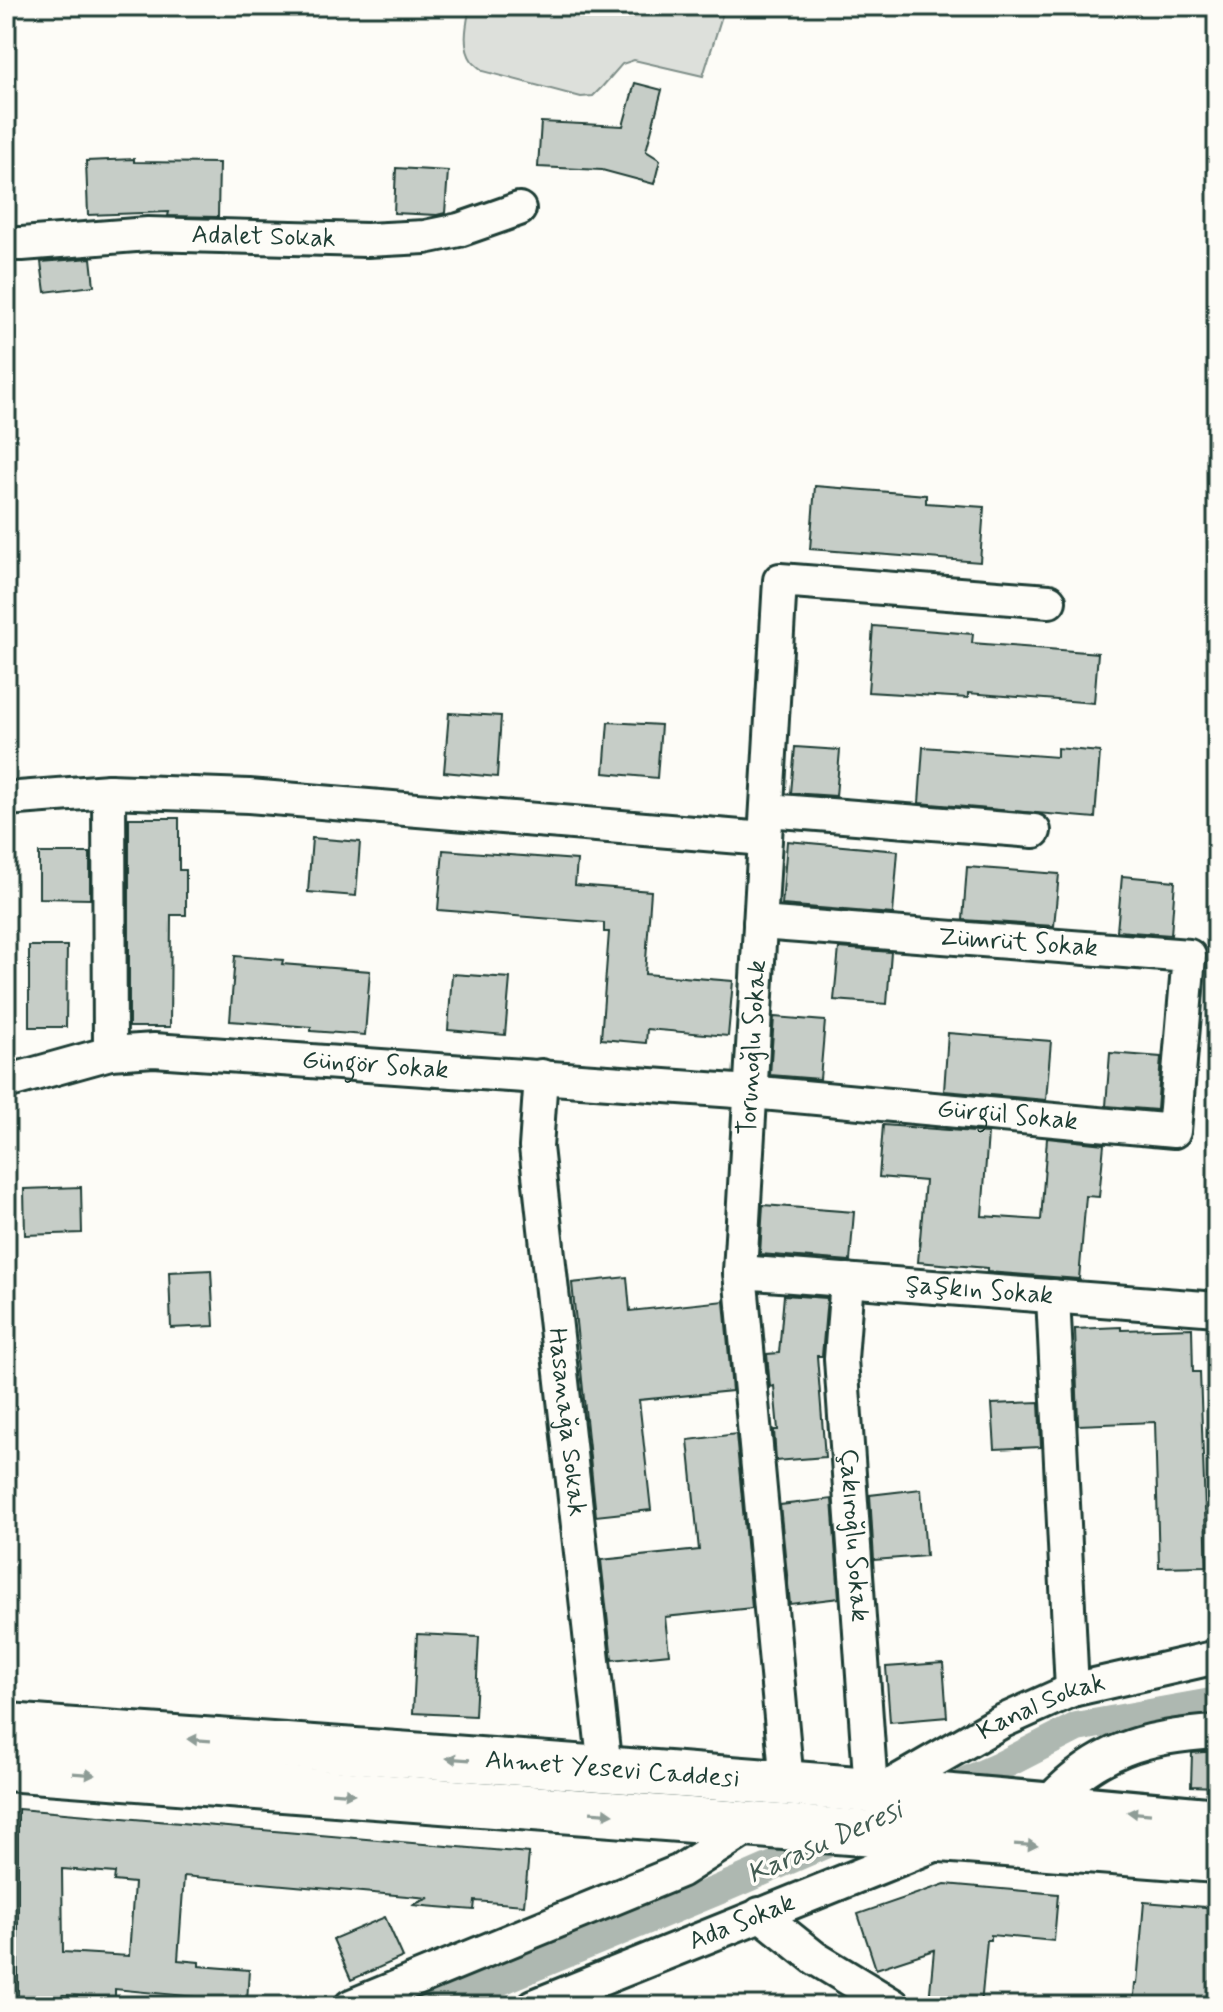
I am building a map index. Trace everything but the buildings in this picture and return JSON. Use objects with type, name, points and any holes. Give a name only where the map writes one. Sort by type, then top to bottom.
[{"type":"highway","name":"Ahmet Yesevi Caddesi","points":[[6,1726],[982,1798],[1217,1821]]},
{"type":"highway","name":"Ahmet Yesevi Caddesi","points":[[6,1768],[1217,1860]]},
{"type":"street","name":"Adalet Sokak","points":[[6,244],[148,234],[367,240],[425,237],[459,230],[519,209]]},
{"type":"street","name":"Torunoğlu Sokak","points":[[787,1783],[740,1272],[780,580],[1049,601]]},
{"type":"street","points":[[109,791],[110,1053]]},
{"type":"street","points":[[6,799],[109,791],[766,825],[1034,831]]},
{"type":"street","name":"Zümrüt Sokak","points":[[760,923],[1189,956],[1182,1042]]},
{"type":"street","name":"Gürgül Sokak","points":[[750,1092],[1174,1131],[1182,1042]]},
{"type":"street","name":"Güngör Sokak","points":[[6,1082],[110,1053],[154,1050],[750,1092]]},
{"type":"street","name":"Hasanağa Sokak","points":[[541,1076],[536,1147],[605,1769]]},
{"type":"street","name":"Şaşkın Sokak","points":[[740,1272],[1217,1309]]},
{"type":"street","name":"Çakıroğlu Sokak","points":[[847,1280],[841,1359],[876,1790]]},
{"type":"street","points":[[1053,1296],[1072,1690]]},
{"type":"street","name":"Kanal Sokak","points":[[876,1790],[1001,1722],[1072,1690],[1217,1657]]},
{"type":"street","points":[[1047,1804],[1078,1774],[1097,1760],[1117,1751],[1155,1740],[1217,1732]]},
{"type":"street","points":[[351,2006],[680,1871],[752,1825]]},
{"type":"street","name":"Ada Sokak","points":[[534,2006],[598,1993],[760,1914],[948,1839]]},
{"type":"street","points":[[760,1914],[815,1958],[894,2006]]},
{"type":"shaded area","points":[[470,6],[725,6],[703,76],[634,60],[622,64],[593,96],[581,97],[483,71],[472,61],[467,48]]},
{"type":"waterway","name":"Karasu Deresi","points":[[940,1793],[1077,1727],[1217,1702]]},
{"type":"waterway","name":"Karasu Deresi","points":[[438,2006],[845,1835]]}]
